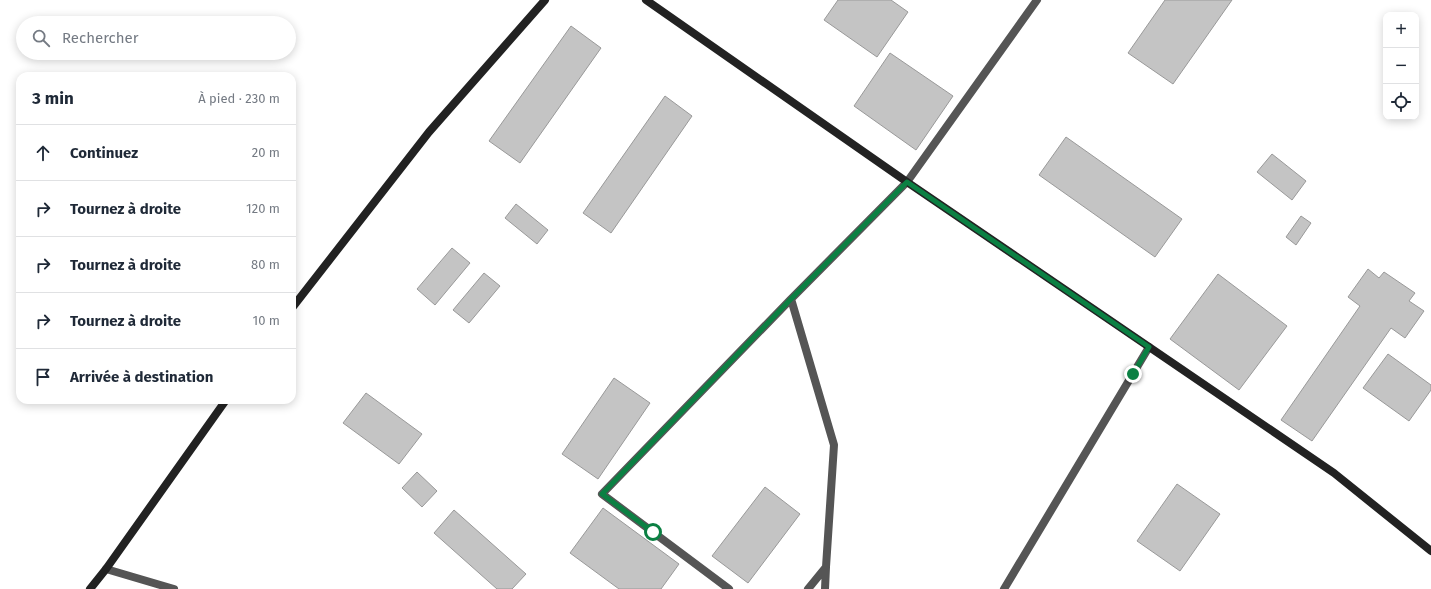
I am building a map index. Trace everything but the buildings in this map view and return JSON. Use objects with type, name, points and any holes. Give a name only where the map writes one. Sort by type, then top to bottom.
[{"type":"main road","points":[[296,303],[429,132],[545,0]]},
{"type":"main road","points":[[646,0],[907,182],[1334,473],[1431,551]]},
{"type":"main road","points":[[90,589],[106,569],[223,404]]},
{"type":"street","points":[[729,589],[602,494],[907,182],[1037,0]]},
{"type":"street","points":[[791,299],[834,445],[825,589]]},
{"type":"street","points":[[1004,589],[1149,347]]},
{"type":"street","points":[[808,589],[826,567]]},
{"type":"street","points":[[106,569],[174,589]]},
{"type":"route","points":[[653,532],[602,494],[907,182],[1149,347],[1133,374]]}]
